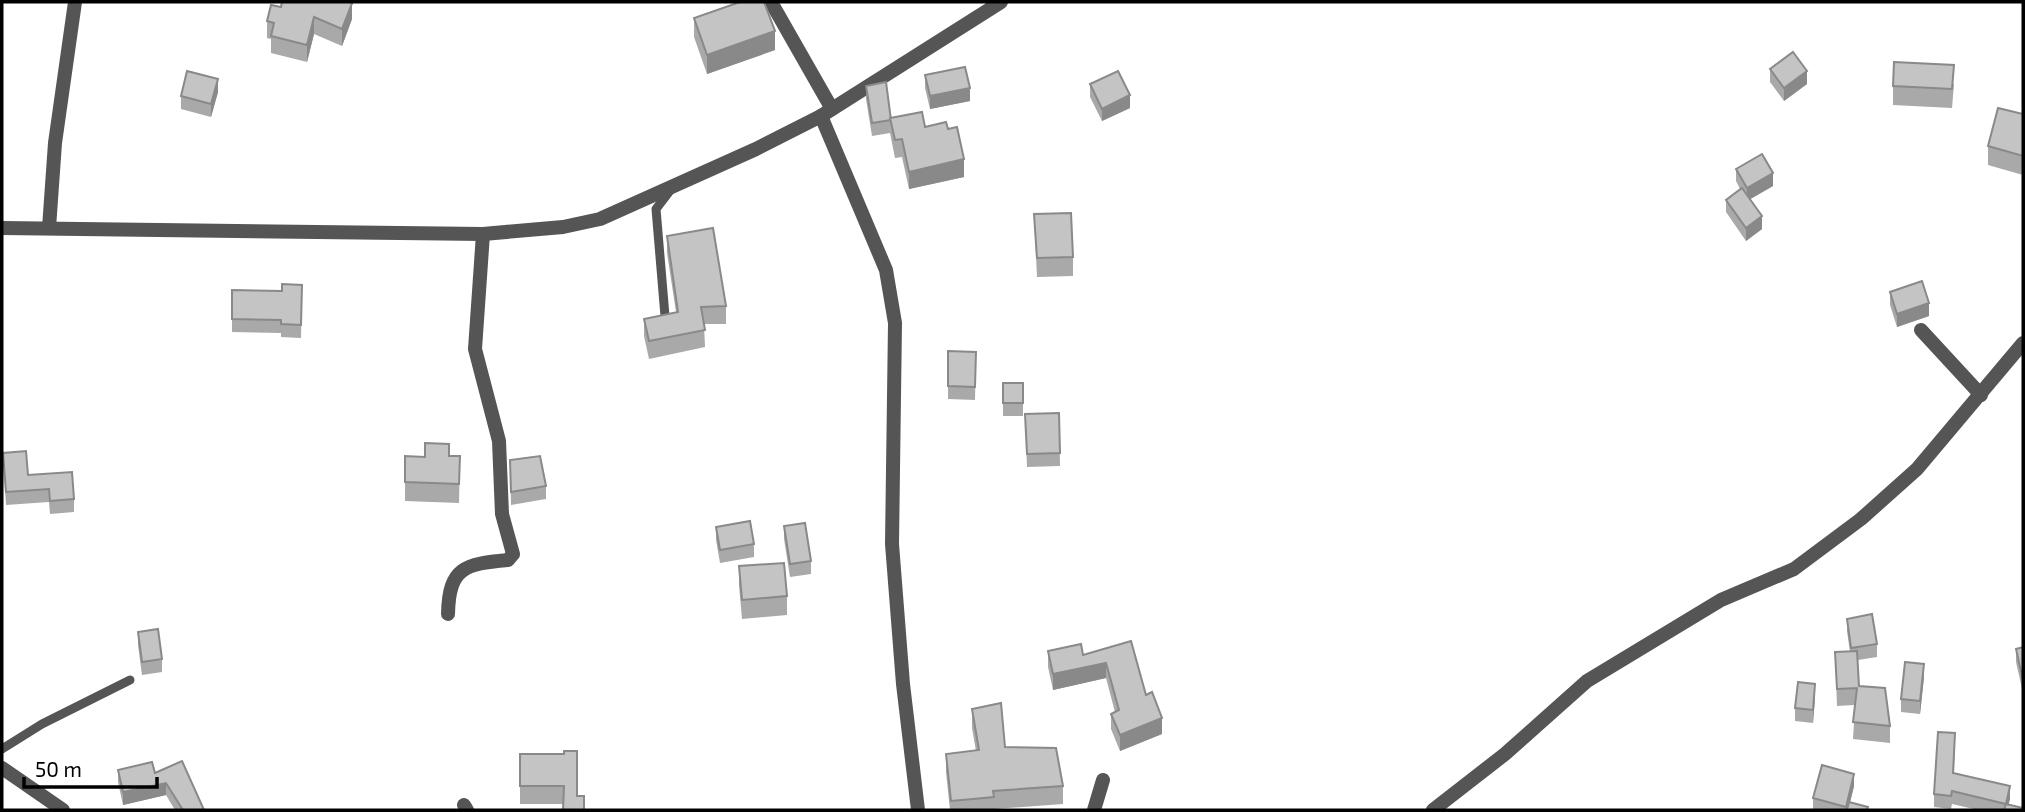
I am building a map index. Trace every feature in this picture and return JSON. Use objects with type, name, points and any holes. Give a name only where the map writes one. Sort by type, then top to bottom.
[{"type":"street","points":[[49,228],[55,143],[75,2]]},
{"type":"street","points":[[772,2],[827,112],[886,270],[895,323],[892,544],[903,684],[918,810]]},
{"type":"street","points":[[2,228],[483,234],[563,227],[600,219],[756,149],[827,112],[1001,2]]},
{"type":"street","points":[[448,614],[448,590],[455,577],[476,563],[508,560],[513,554],[502,513],[499,441],[475,349],[483,234]]},
{"type":"street","points":[[1922,330],[1982,395]]},
{"type":"street","points":[[1433,810],[1504,754],[1587,681],[1721,600],[1794,569],[1850,527],[1917,469],[1982,395],[2023,343]]},
{"type":"street","points":[[2,768],[63,810]]},
{"type":"street","points":[[1094,810],[1103,780]]},
{"type":"lane","points":[[665,316],[656,209],[675,184]]},
{"type":"lane","points":[[2,749],[42,724],[130,680]]},
{"type":"building","points":[[282,2],[352,3],[342,29],[314,17],[307,45],[271,36],[274,23],[267,21],[271,5],[281,7]]},
{"type":"building","points":[[740,2],[764,2],[775,31],[707,55],[694,18]]},
{"type":"building","points":[[1793,52],[1807,71],[1784,88],[1770,69]]},
{"type":"building","points":[[1894,62],[1954,65],[1952,89],[1893,86]]},
{"type":"building","points":[[965,67],[970,88],[930,96],[925,75]]},
{"type":"building","points":[[187,71],[218,79],[211,104],[181,96]]},
{"type":"building","points":[[1118,71],[1130,95],[1102,109],[1090,84]]},
{"type":"building","points":[[886,82],[891,120],[872,123],[866,86]]},
{"type":"building","points":[[1998,108],[2023,114],[2023,156],[1988,146]]},
{"type":"building","points":[[922,112],[925,127],[946,122],[948,129],[957,127],[964,159],[909,172],[902,139],[895,140],[890,118]]},
{"type":"building","points":[[1762,154],[1773,173],[1747,188],[1736,169]]},
{"type":"building","points":[[1742,188],[1762,216],[1746,228],[1726,200]]},
{"type":"building","points":[[1071,213],[1073,257],[1037,258],[1034,214]]},
{"type":"building","points":[[713,228],[726,306],[701,307],[705,330],[649,341],[644,319],[678,312],[667,236]]},
{"type":"building","points":[[1922,281],[1929,303],[1897,314],[1890,292]]},
{"type":"building","points":[[282,284],[302,285],[301,325],[281,324],[281,320],[232,319],[232,290],[282,291]]},
{"type":"building","points":[[948,351],[976,352],[975,387],[948,386]]},
{"type":"building","points":[[1003,383],[1023,383],[1023,403],[1003,403]]},
{"type":"building","points":[[1059,413],[1060,453],[1027,454],[1025,414]]},
{"type":"building","points":[[425,443],[449,444],[449,456],[460,456],[459,484],[405,482],[405,456],[425,457]]},
{"type":"building","points":[[26,451],[28,475],[72,472],[74,499],[50,501],[49,489],[6,492],[3,453]]},
{"type":"building","points":[[540,456],[546,486],[511,492],[510,460]]},
{"type":"building","points":[[750,521],[754,544],[720,550],[716,527]]},
{"type":"building","points":[[805,523],[811,561],[790,564],[784,526]]},
{"type":"building","points":[[784,563],[787,596],[742,600],[739,566]]},
{"type":"building","points":[[1872,614],[1877,644],[1851,648],[1847,619]]},
{"type":"building","points":[[158,629],[162,659],[142,662],[138,632]]},
{"type":"building","points":[[1131,641],[1146,695],[1152,692],[1162,718],[1120,735],[1111,714],[1119,710],[1106,663],[1053,674],[1048,651],[1081,644],[1083,655]]},
{"type":"building","points":[[2023,647],[2023,680],[2016,649]]},
{"type":"building","points":[[1857,651],[1859,686],[1885,688],[1890,726],[1853,722],[1857,688],[1837,689],[1835,652]]},
{"type":"building","points":[[1905,662],[1924,664],[1920,701],[1901,699]]},
{"type":"building","points":[[1798,682],[1815,684],[1813,710],[1795,708]]},
{"type":"building","points":[[1001,703],[1005,747],[1056,748],[1063,786],[993,791],[994,797],[951,801],[946,754],[979,750],[972,709]]},
{"type":"building","points":[[1938,732],[1955,733],[1953,773],[2010,786],[2006,804],[1952,791],[1951,796],[1934,794]]},
{"type":"building","points":[[564,751],[577,751],[577,796],[584,796],[584,810],[563,810],[564,786],[520,786],[520,754],[564,754]]},
{"type":"building","points":[[182,761],[204,810],[183,810],[166,783],[123,792],[118,770],[152,762],[155,773]]},
{"type":"building","points":[[1822,765],[1854,774],[1846,807],[1813,798]]},
{"type":"building","points":[[1849,802],[1868,807],[1867,810],[1847,810]]},
{"type":"building","points":[[2006,804],[2023,808],[2023,810],[2004,810]]}]
